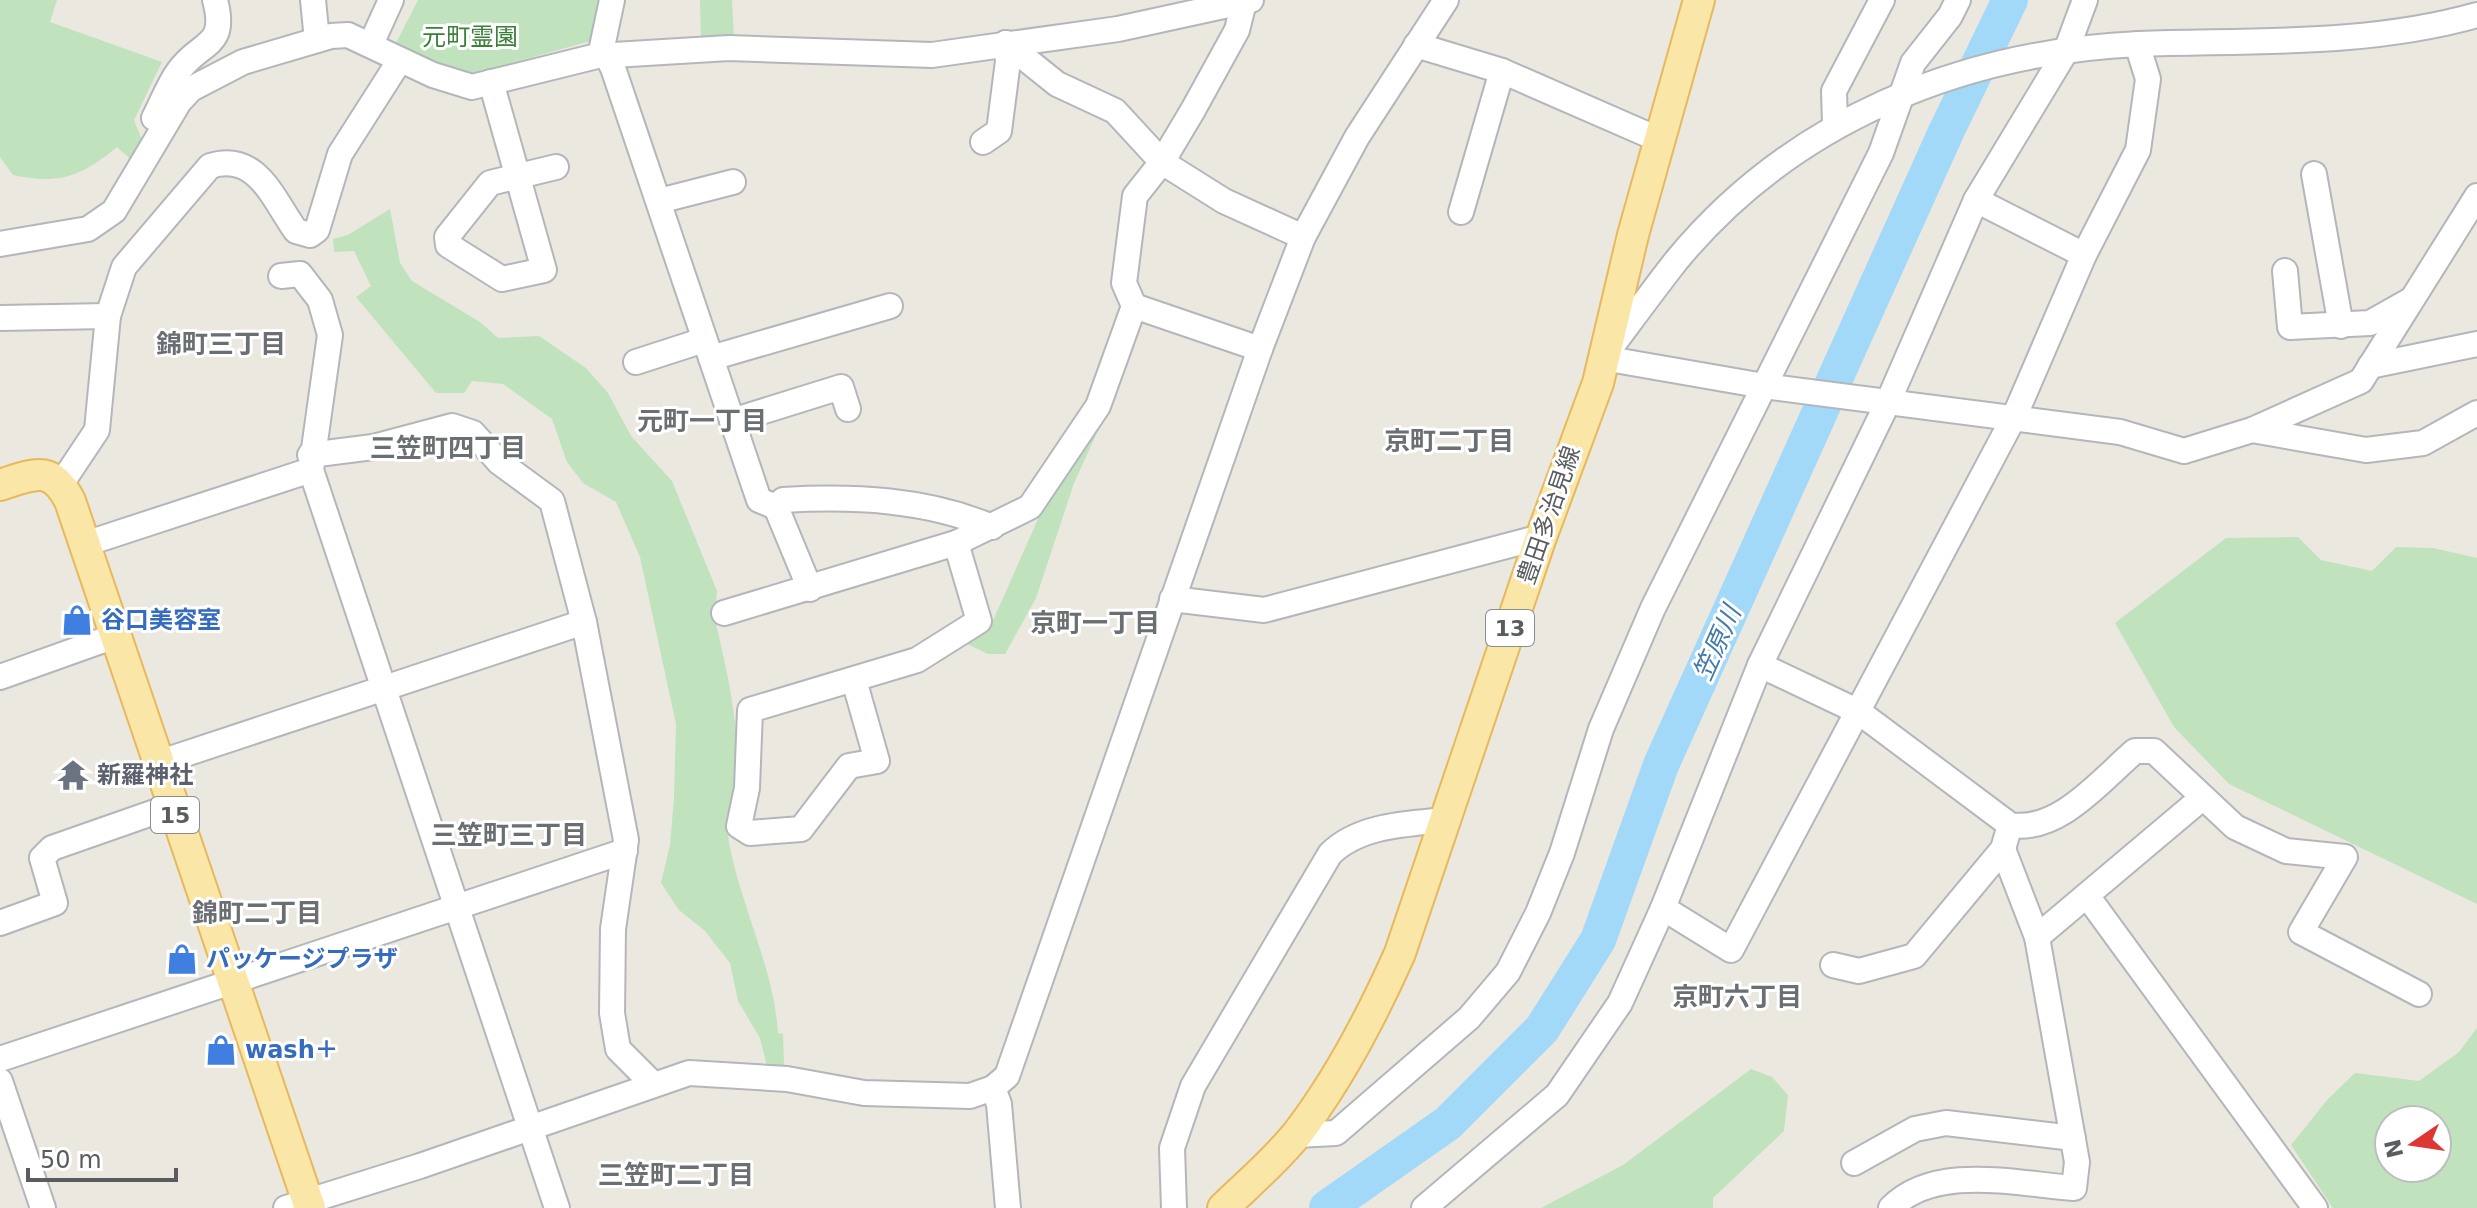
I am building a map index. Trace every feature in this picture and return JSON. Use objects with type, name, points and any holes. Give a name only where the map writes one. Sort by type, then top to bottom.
[{"type":"main road","name":"豊田多治見線","points":[[1223,1208],[1296,1135],[1335,1080],[1376,1007],[1400,953],[1603,358],[1699,0]]},
{"type":"main road","points":[[0,485],[34,474],[47,475],[61,484]]},
{"type":"main road","name":"15","points":[[61,484],[85,544],[231,981],[301,1206]]},
{"type":"street","points":[[151,152],[152,123],[176,74],[190,57],[212,43],[220,26],[215,0]]},
{"type":"street","points":[[313,0],[317,40]]},
{"type":"street","points":[[371,44],[391,0]]},
{"type":"street","points":[[612,0],[602,47],[659,201],[759,500],[776,507],[810,589]]},
{"type":"street","points":[[301,1206],[689,1073],[787,1079],[864,1093],[970,1096],[993,1088],[1007,1076],[1260,349],[1303,237],[1357,137],[1446,0]]},
{"type":"street","points":[[1835,124],[1834,91],[1882,0]]},
{"type":"street","points":[[1296,1135],[1336,1133],[1469,1018],[1508,972],[1538,913],[1562,853],[1601,729],[1653,608],[1881,153],[1913,63],[1950,16],[1958,0]]},
{"type":"street","points":[[1424,1208],[1557,1095],[1620,1003],[1663,908],[1760,665],[1888,402],[1976,200],[2066,51],[2085,0]]},
{"type":"street","points":[[0,244],[88,229],[101,223],[114,211],[179,102],[191,89],[243,62],[317,40],[348,35],[400,60],[472,87],[606,56],[729,48],[932,55],[1118,29],[1248,1]]},
{"type":"street","points":[[724,613],[956,543],[1030,507],[1098,406],[1134,306],[1124,283],[1135,196],[1162,162],[1237,30],[1248,1]]},
{"type":"street","points":[[2477,15],[2447,23],[2351,38],[2137,44],[2066,51],[1923,84],[1835,124],[1787,157],[1710,224],[1677,260],[1603,358],[1764,386],[2015,415],[2120,432],[2184,451],[2252,430],[2361,381],[2477,196]]},
{"type":"street","points":[[983,142],[999,131],[1008,61],[1006,43]]},
{"type":"street","points":[[1006,43],[1057,84],[1115,111],[1162,162],[1224,201],[1303,237]]},
{"type":"street","points":[[1663,908],[1731,950],[2015,415],[2084,255],[2138,150],[2148,79],[2137,44]]},
{"type":"street","points":[[1416,45],[1502,71],[1660,140]]},
{"type":"street","points":[[61,484],[97,430],[108,316],[124,267],[210,166],[226,161],[242,164],[259,176],[296,231],[310,235],[317,230],[340,154],[400,60]]},
{"type":"street","points":[[1461,212],[1502,71]]},
{"type":"street","points":[[491,82],[517,176],[544,270],[502,279],[448,245],[447,237],[490,183],[517,176],[556,167]]},
{"type":"street","points":[[2314,174],[2341,326]]},
{"type":"street","points":[[659,201],[733,182]]},
{"type":"street","points":[[1976,200],[2084,255]]},
{"type":"street","points":[[2285,271],[2290,327],[2370,323],[2412,299]]},
{"type":"street","points":[[281,276],[300,274],[320,300],[330,324],[311,463],[557,1208]]},
{"type":"street","points":[[636,362],[708,349],[890,306]]},
{"type":"street","points":[[1134,306],[1260,349]]},
{"type":"street","points":[[0,318],[108,316]]},
{"type":"street","points":[[2370,366],[2477,344]]},
{"type":"street","points":[[732,421],[841,387],[848,409]]},
{"type":"street","points":[[2252,430],[2366,450],[2423,443],[2477,413]]},
{"type":"street","points":[[85,544],[311,463],[452,426],[473,433],[499,462],[538,487],[552,501],[584,622],[626,840],[613,929],[612,1013],[618,1049],[653,1084]]},
{"type":"street","points":[[776,507],[783,500],[874,498],[959,513],[992,527]]},
{"type":"street","points":[[1172,599],[1264,610],[1529,540],[1540,540]]},
{"type":"street","points":[[854,680],[877,761],[849,766],[801,829],[750,833],[739,826],[747,788],[750,710],[917,660],[979,621],[956,543]]},
{"type":"street","points":[[158,763],[584,622]]},
{"type":"street","points":[[0,677],[115,636]]},
{"type":"street","points":[[1760,665],[1859,712],[2007,837],[2037,937],[2077,1162],[2074,1188],[1956,1180],[1919,1187],[1891,1208]]},
{"type":"street","points":[[1833,965],[1859,971],[1914,956],[2007,837],[2052,820],[2135,751],[2154,751],[2235,827],[2286,851],[2345,857],[2301,932],[2419,994]]},
{"type":"street","points":[[2037,937],[2202,798]]},
{"type":"street","points":[[0,923],[55,903],[42,858],[52,848],[172,806]]},
{"type":"street","points":[[1174,1208],[1172,1148],[1193,1086],[1330,854],[1354,837],[1385,827],[1446,820]]},
{"type":"street","points":[[0,1059],[625,851]]},
{"type":"street","points":[[2088,897],[2315,1208]]},
{"type":"street","points":[[0,1081],[43,1208]]},
{"type":"street","points":[[993,1088],[999,1104],[1008,1208]]},
{"type":"street","points":[[1854,1163],[1915,1129],[1946,1123],[2073,1138]]},
{"type":"green space","points":[[0,0],[57,0],[50,22],[162,62],[134,120],[147,153],[137,165],[117,147],[92,165],[68,176],[43,179],[13,175],[0,157]]},
{"type":"green space","name":"元町霊園","points":[[418,0],[606,0],[598,39],[469,75],[437,66],[395,45]]},
{"type":"green space","points":[[700,0],[732,0],[734,41],[701,41]]},
{"type":"green space","points":[[390,209],[400,263],[412,281],[480,322],[498,338],[539,336],[586,368],[608,393],[631,436],[672,481],[717,591],[716,605],[712,607],[736,731],[737,784],[729,843],[764,961],[778,1033],[783,1034],[784,1066],[767,1066],[760,1038],[738,1001],[730,963],[705,931],[679,910],[661,883],[670,845],[676,724],[640,557],[616,502],[583,483],[567,462],[552,419],[503,384],[472,381],[464,393],[436,393],[356,297],[371,286],[354,251],[334,252],[333,239],[348,235]]},
{"type":"green space","points":[[1102,422],[1074,483],[1036,598],[1005,654],[988,654],[965,643],[991,625],[1050,492]]},
{"type":"green space","points":[[2298,537],[2321,560],[2372,571],[2396,547],[2433,548],[2477,558],[2477,904],[2229,784],[2174,727],[2115,623],[2226,538]]},
{"type":"green space","points":[[2477,1028],[2477,1208],[2333,1208],[2291,1145],[2328,1099],[2355,1073],[2419,1081],[2459,1052]]},
{"type":"green space","points":[[1751,1069],[1772,1077],[1788,1095],[1784,1131],[1713,1198],[1713,1208],[1541,1208],[1623,1165]]},
{"type":"waterway","name":"笠原川","points":[[1327,1208],[1448,1123],[1542,1029],[1598,940],[1661,765],[1946,132],[2010,0]]},
{"type":"place","name":"谷口美容室","points":[[77,620]]},
{"type":"place","name":"新羅神社","points":[[73,775]]},
{"type":"place","name":"パッケージプラザ","points":[[182,959]]},
{"type":"place","name":"wash＋","points":[[221,1050]]},
{"type":"district","name":"錦町三丁目","points":[[221,344]]},
{"type":"district","name":"元町一丁目","points":[[702,421]]},
{"type":"district","name":"京町二丁目","points":[[1449,441]]},
{"type":"district","name":"三笠町四丁目","points":[[448,448]]},
{"type":"district","name":"京町一丁目","points":[[1095,623]]},
{"type":"district","name":"三笠町三丁目","points":[[509,835]]},
{"type":"district","name":"錦町二丁目","points":[[257,913]]},
{"type":"district","name":"京町六丁目","points":[[1737,997]]},
{"type":"district","name":"三笠町二丁目","points":[[676,1175]]}]
